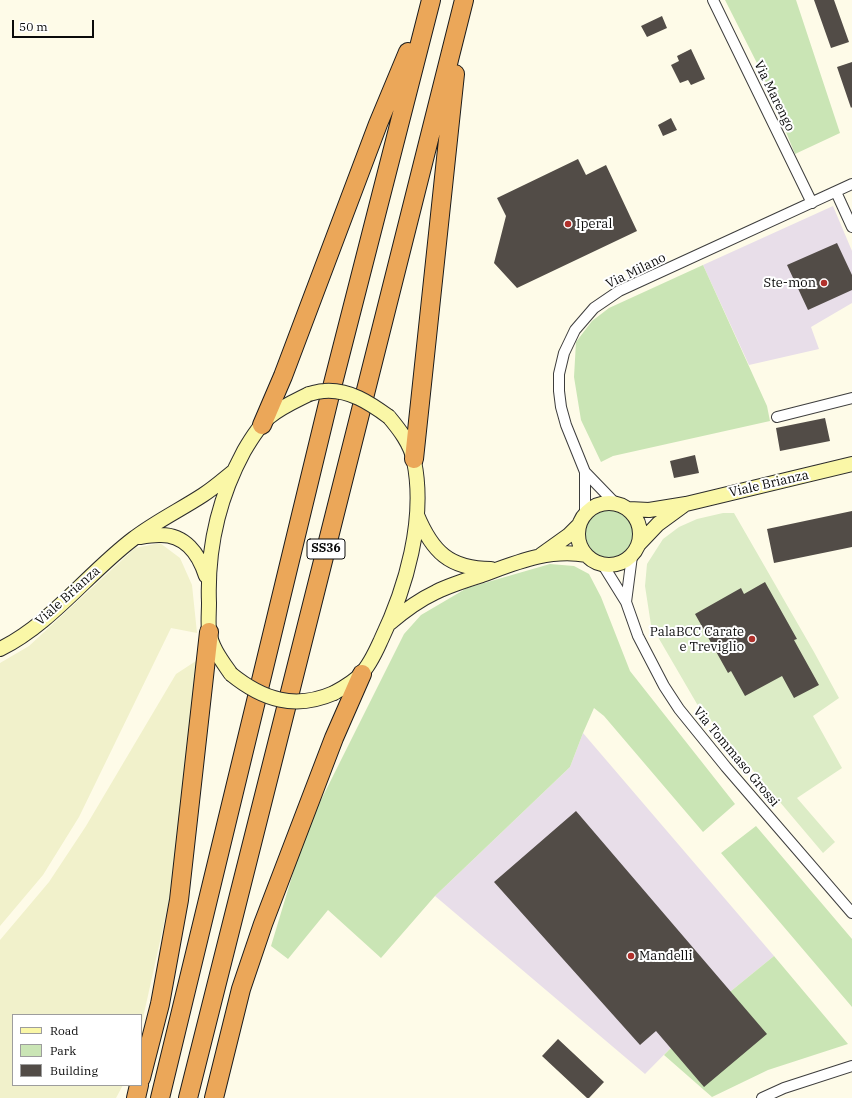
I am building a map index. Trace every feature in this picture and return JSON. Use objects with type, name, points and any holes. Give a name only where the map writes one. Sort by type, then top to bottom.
[{"type":"highway","points":[[262,425],[289,361],[378,124],[431,0]]},
{"type":"highway","name":"SS36","points":[[160,1098],[330,395],[431,0]]},
{"type":"highway","points":[[414,459],[462,4]]},
{"type":"highway","name":"SS36","points":[[188,1098],[462,4]]},
{"type":"highway","points":[[142,1074],[161,996],[179,900],[209,632]]},
{"type":"highway","points":[[214,1098],[241,989],[263,924],[334,738],[362,674]]},
{"type":"highway","points":[[136,1098],[139,1086]]},
{"type":"main road","points":[[324,390],[339,392],[357,397],[373,405],[389,417],[399,429],[414,459],[417,497],[408,568],[389,624],[376,651],[362,674],[334,693],[312,701],[284,701],[267,696],[243,684],[231,674],[216,651],[209,632],[208,582],[210,557],[216,523],[235,470],[255,433],[269,417],[309,394],[324,390]]},
{"type":"main road","name":"Viale Brianza","points":[[629,509],[648,510],[686,504],[852,464]]},
{"type":"main road","name":"Viale Brianza","points":[[0,649],[32,629],[104,563],[134,538],[205,494],[235,470]]},
{"type":"main road","points":[[604,502],[614,502],[629,509],[635,516],[639,525],[640,535],[635,550],[618,564],[603,565],[593,561],[586,555],[578,541],[578,526],[585,512],[604,502]]},
{"type":"main road","name":"Viale Brianza","points":[[635,550],[658,524],[686,504]]},
{"type":"main road","points":[[416,514],[431,543],[452,562],[477,569],[499,569]]},
{"type":"main road","points":[[538,556],[569,535],[578,526]]},
{"type":"main road","points":[[134,538],[159,535],[168,536],[191,547],[203,565],[208,582]]},
{"type":"main road","points":[[389,624],[407,608],[436,592],[499,569],[538,556],[570,553],[586,555]]},
{"type":"street","name":"Via Marengo","points":[[713,0],[812,203]]},
{"type":"street","name":"Via Milano","points":[[585,512],[585,472],[566,425],[561,407],[559,390],[559,374],[564,353],[579,325],[594,308],[620,291],[852,184]]},
{"type":"street","points":[[836,192],[852,227]]},
{"type":"street","points":[[777,417],[852,398]]},
{"type":"street","name":"Via Milano","points":[[585,472],[614,502]]},
{"type":"street","name":"Via Tommaso Grossi","points":[[626,602],[635,550]]},
{"type":"street","name":"Via Tommaso Grossi","points":[[603,565],[626,602],[638,636],[664,686],[679,709],[726,767],[852,913]]},
{"type":"street","points":[[762,1098],[784,1088],[852,1066]]},
{"type":"shaded area","points":[[833,206],[852,251],[852,303],[811,327],[819,349],[749,365],[703,265]]},
{"type":"shaded area","points":[[583,733],[774,956],[709,1009],[645,1074],[435,896],[570,767]]},
{"type":"green space","points":[[725,0],[796,0],[840,133],[795,154],[762,73]]},
{"type":"green space","points":[[703,265],[767,406],[770,421],[613,456],[601,462],[581,420],[574,377],[576,342],[592,321],[609,308]]},
{"type":"green space","points":[[604,510],[614,510],[623,514],[629,520],[632,525],[632,543],[623,554],[614,558],[604,558],[595,554],[589,548],[585,539],[585,529],[589,520],[595,514]]},
{"type":"green space","points":[[723,513],[734,513],[839,698],[813,716],[842,768],[797,798],[835,842],[823,853],[697,704],[651,625],[645,586],[647,564],[663,539],[679,527],[697,519]]},
{"type":"green space","points":[[160,543],[180,558],[192,585],[197,633],[171,628],[79,817],[43,875],[0,926],[0,663],[29,646],[135,548]]},
{"type":"green space","points":[[550,564],[574,566],[589,574],[601,597],[630,671],[735,804],[703,832],[604,716],[594,708],[570,767],[435,896],[381,958],[328,910],[288,959],[271,946],[306,830],[404,634],[421,615],[467,588]]},
{"type":"green space","points":[[196,661],[197,668],[170,896],[142,1022],[142,1014],[12,1014],[12,1086],[122,1086],[116,1098],[0,1098],[0,940],[49,882],[86,826],[176,674]]},
{"type":"green space","points":[[756,826],[852,939],[852,1007],[721,853]]},
{"type":"green space","points":[[774,956],[848,1044],[768,1070],[712,1097],[664,1055],[709,1009]]},
{"type":"building","points":[[814,0],[834,0],[849,42],[831,48]]},
{"type":"building","points":[[662,16],[667,28],[647,37],[641,26]]},
{"type":"building","points":[[691,49],[705,79],[691,85],[688,80],[680,83],[671,65],[679,61],[677,56]]},
{"type":"building","points":[[852,62],[852,107],[851,108],[837,67]]},
{"type":"building","points":[[671,118],[677,130],[663,136],[658,125]]},
{"type":"building","name":"Iperal","points":[[578,159],[586,175],[606,165],[637,231],[517,288],[494,263],[506,216],[497,198]]},
{"type":"building","name":"Ste-mon","points":[[837,243],[852,275],[852,290],[808,310],[787,265]]},
{"type":"building","points":[[825,418],[830,441],[780,451],[776,428]]},
{"type":"building","points":[[695,455],[699,473],[674,478],[670,461]]},
{"type":"building","points":[[852,511],[852,547],[774,563],[767,529]]},
{"type":"building","name":"PalaBCC Carate e Treviglio","points":[[765,582],[797,639],[794,640],[819,685],[794,698],[782,676],[745,696],[731,671],[728,673],[695,614],[741,588],[744,594]]},
{"type":"building","name":"Mandelli","points":[[576,811],[767,1034],[704,1087],[656,1031],[640,1045],[494,882]]},
{"type":"building","points":[[558,1039],[604,1082],[589,1098],[587,1098],[542,1056]]},
{"type":"place","name":"Iperal","points":[[568,224]]},
{"type":"place","name":"Ste-mon","points":[[824,283]]},
{"type":"place","name":"PalaBCC Carate e Treviglio","points":[[752,639]]},
{"type":"place","name":"Mandelli","points":[[631,956]]}]
